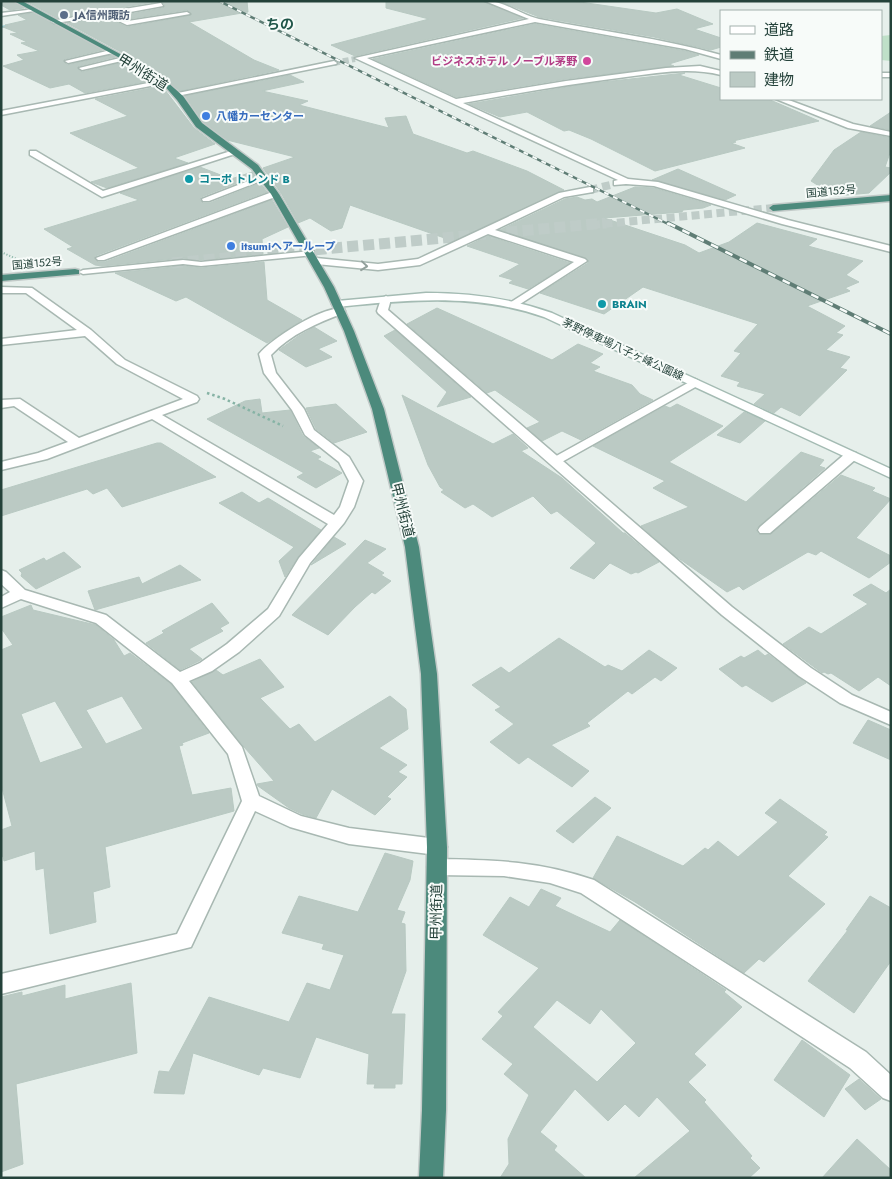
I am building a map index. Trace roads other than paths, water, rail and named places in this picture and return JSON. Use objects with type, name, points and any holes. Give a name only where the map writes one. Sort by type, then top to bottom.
[{"type":"highway","name":"甲州街道","points":[[17,1],[164,82],[177,94],[199,125],[255,167],[275,194],[313,257],[339,308],[378,409],[412,547],[429,674],[437,857],[434,1110],[431,1178]]},
{"type":"highway","name":"国道152号","points":[[773,208],[891,198]]},
{"type":"highway","name":"国道152号","points":[[1,278],[79,272]]},
{"type":"street","points":[[488,1],[503,5],[535,20],[630,36],[720,57]]},
{"type":"street","points":[[54,21],[107,15],[161,5]]},
{"type":"street","points":[[107,15],[127,23],[186,14]]},
{"type":"street","points":[[535,20],[358,58],[626,181],[655,184],[785,222],[891,249]]},
{"type":"street","points":[[702,68],[705,58],[712,54]]},
{"type":"street","points":[[177,94],[334,63]]},
{"type":"street","points":[[453,102],[608,77],[680,68],[702,68],[720,73]]},
{"type":"street","points":[[1,113],[164,82]]},
{"type":"street","points":[[783,100],[851,126],[891,134]]},
{"type":"street","points":[[34,153],[102,194],[234,153]]},
{"type":"street","points":[[206,199],[264,178]]},
{"type":"street","points":[[610,185],[626,181]]},
{"type":"street","points":[[313,257],[365,267],[407,265],[420,262],[562,195],[590,190]]},
{"type":"street","points":[[101,258],[275,194]]},
{"type":"street","points":[[489,231],[582,261],[514,304]]},
{"type":"street","points":[[1,290],[28,290],[87,332],[121,362],[193,399],[42,456],[1,466]]},
{"type":"street","name":"茅野停車場八子ヶ峰公園線","points":[[337,523],[348,507],[356,481],[344,460],[309,432],[298,409],[270,373],[265,354],[277,341],[339,308],[386,299],[415,296],[446,297],[514,304],[548,315],[891,474]]},
{"type":"street","points":[[386,299],[382,311],[727,612],[797,666],[846,699],[891,719]]},
{"type":"street","points":[[1,342],[87,332]]},
{"type":"street","points":[[555,460],[695,383]]},
{"type":"street","points":[[1,404],[16,402],[78,443]]},
{"type":"street","points":[[154,415],[337,523],[304,561],[274,612],[233,648],[206,666],[178,679]]},
{"type":"street","points":[[765,530],[851,456]]},
{"type":"street","points":[[1,575],[20,593],[101,618],[178,679],[236,752],[251,801],[184,941],[1,984]]},
{"type":"street","points":[[1,603],[20,593]]},
{"type":"street","points":[[251,801],[297,822],[350,836],[437,857],[550,875],[587,886],[858,1060],[891,1090]]},
{"type":"lane","points":[[1,15],[34,10]]},
{"type":"lane","points":[[68,61],[110,52]]},
{"type":"lane","points":[[82,68],[124,59]]},
{"type":"lane","points":[[79,272],[183,262],[202,264],[313,257]]},
{"type":"waterway","points":[[2,27],[17,24]]},
{"type":"tunnel","points":[[334,63],[355,59]]},
{"type":"tunnel","points":[[590,190],[610,185]]},
{"type":"tunnel","points":[[592,225],[773,208]]},
{"type":"tunnel","points":[[172,263],[606,223]]},
{"type":"railway","points":[[219,1],[670,225]]},
{"type":"railway","points":[[668,223],[891,334]]},
{"type":"place","name":"JA信州諏訪","points":[[64,15]]},
{"type":"place","name":"ビジネスホテル ノーブル茅野","points":[[587,61]]},
{"type":"place","name":"八幡カーセンター","points":[[206,116]]},
{"type":"place","name":"コーポ トレンド B","points":[[189,179]]},
{"type":"place","name":"itsumiヘアーループ","points":[[231,246]]},
{"type":"place","name":"BRAIN","points":[[602,304]]},
{"type":"district","name":"ちの","points":[[280,24]]}]
